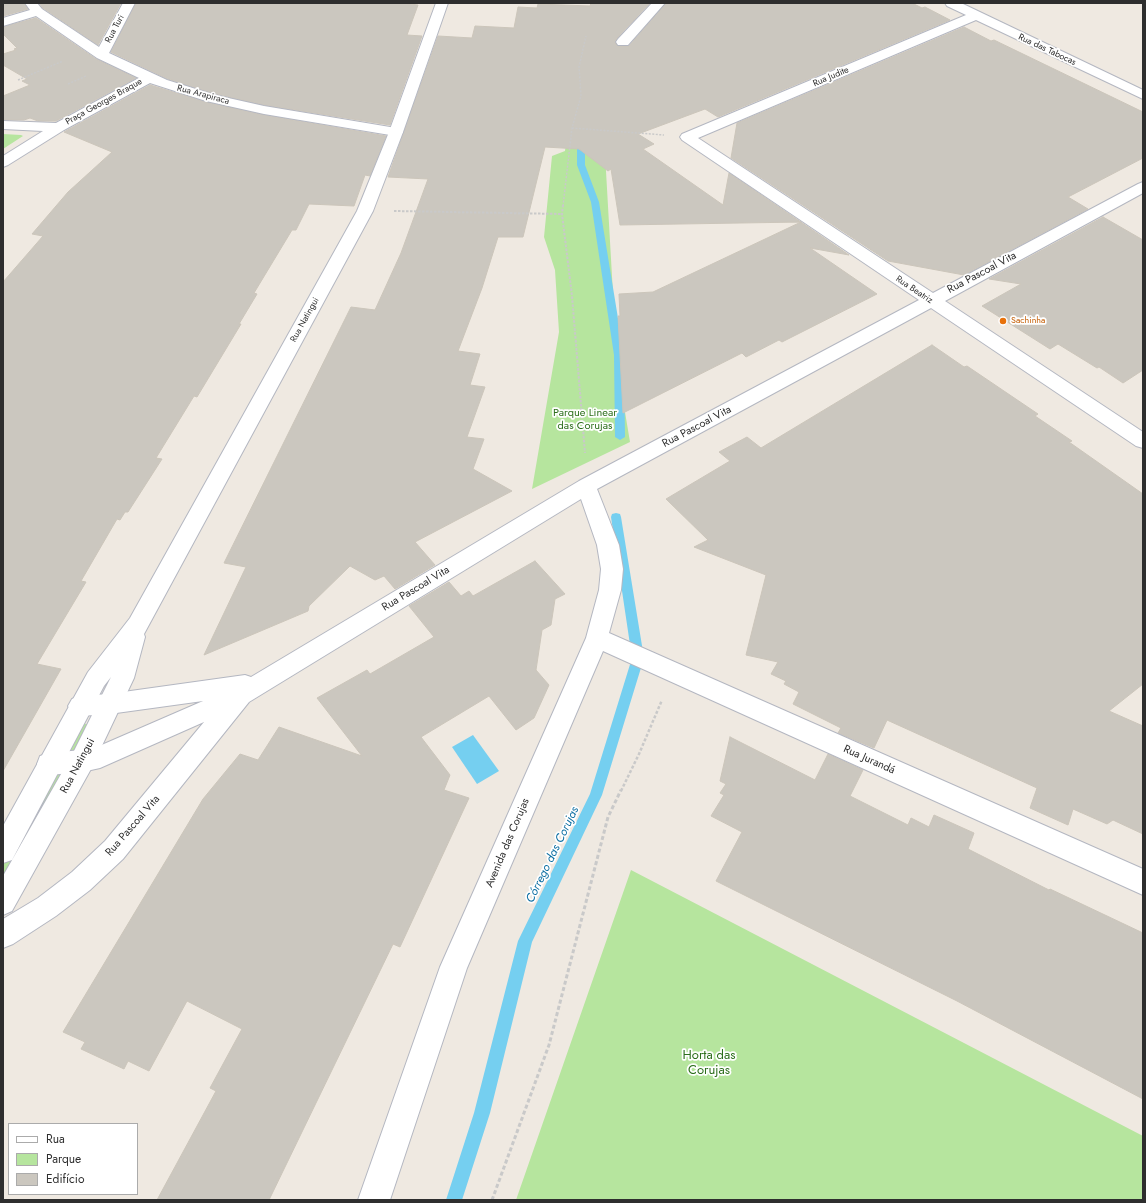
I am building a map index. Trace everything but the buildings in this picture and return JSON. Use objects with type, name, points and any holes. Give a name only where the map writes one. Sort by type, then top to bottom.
[{"type":"street","name":"Rua Turi","points":[[102,55],[129,3]]},
{"type":"street","name":"Rua Natingui","points":[[3,851],[80,706],[96,679],[138,624],[365,211],[396,132],[442,3]]},
{"type":"street","points":[[623,42],[660,3]]},
{"type":"street","name":"Rua das Tabocas","points":[[951,3],[975,16],[1143,96]]},
{"type":"street","name":"Rua Arapiraca","points":[[35,8],[102,55],[149,78],[211,98],[264,110],[396,132]]},
{"type":"street","points":[[3,22],[35,8]]},
{"type":"street","name":"Rua Judite","points":[[687,137],[975,16]]},
{"type":"street","name":"Praça Georges Braque","points":[[3,162],[59,126],[149,78]]},
{"type":"street","name":"Praça Georges Braque","points":[[3,125],[59,126]]},
{"type":"street","name":"Rua Beatriz","points":[[687,137],[1143,441]]},
{"type":"street","name":"Rua Pascoal Vita","points":[[49,764],[82,761],[116,750],[250,689],[586,486],[1143,187]]},
{"type":"street","name":"Avenida das Corujas","points":[[374,1200],[454,968],[607,642],[612,569],[608,545],[586,486]]},
{"type":"street","name":"Rua Natingui","points":[[3,902],[82,761],[110,704],[122,678],[138,624]]},
{"type":"street","name":"Rua Jurandá","points":[[607,642],[673,673],[1143,882]]},
{"type":"street","name":"Rua Pascoal Vita","points":[[80,706],[250,689]]},
{"type":"street","name":"Rua Pascoal Vita","points":[[3,934],[47,907],[81,881],[114,850],[250,689]]},
{"type":"path","points":[[586,36],[579,67],[581,96],[572,128],[570,156],[562,214],[572,304],[586,467],[586,486]]},
{"type":"path","points":[[18,80],[68,59]]},
{"type":"path","points":[[572,128],[687,137]]},
{"type":"path","points":[[365,211],[562,214]]},
{"type":"path","points":[[492,1200],[549,1045],[608,817],[639,754],[673,673]]},
{"type":"green space","name":"Parque Linear das Corujas","points":[[570,105],[604,136],[617,364],[630,442],[532,489],[559,332],[555,270],[544,237],[552,156],[565,151]]},
{"type":"green space","points":[[3,134],[21,135],[23,136],[3,149]]},
{"type":"green space","points":[[82,723],[93,726],[3,889],[3,863]]},
{"type":"green space","name":"Horta das Corujas","points":[[631,870],[1143,1136],[1143,1200],[516,1200]]},
{"type":"water","points":[[473,735],[499,771],[477,784],[452,747]]},
{"type":"waterway","points":[[583,136],[581,142],[581,165],[595,202],[619,355],[620,437]]},
{"type":"waterway","name":"Córrego das Corujas","points":[[454,1200],[482,1113],[525,941],[596,795],[638,658],[616,517]]},
{"type":"place","name":"Sachinha","points":[[1003,321]]}]
